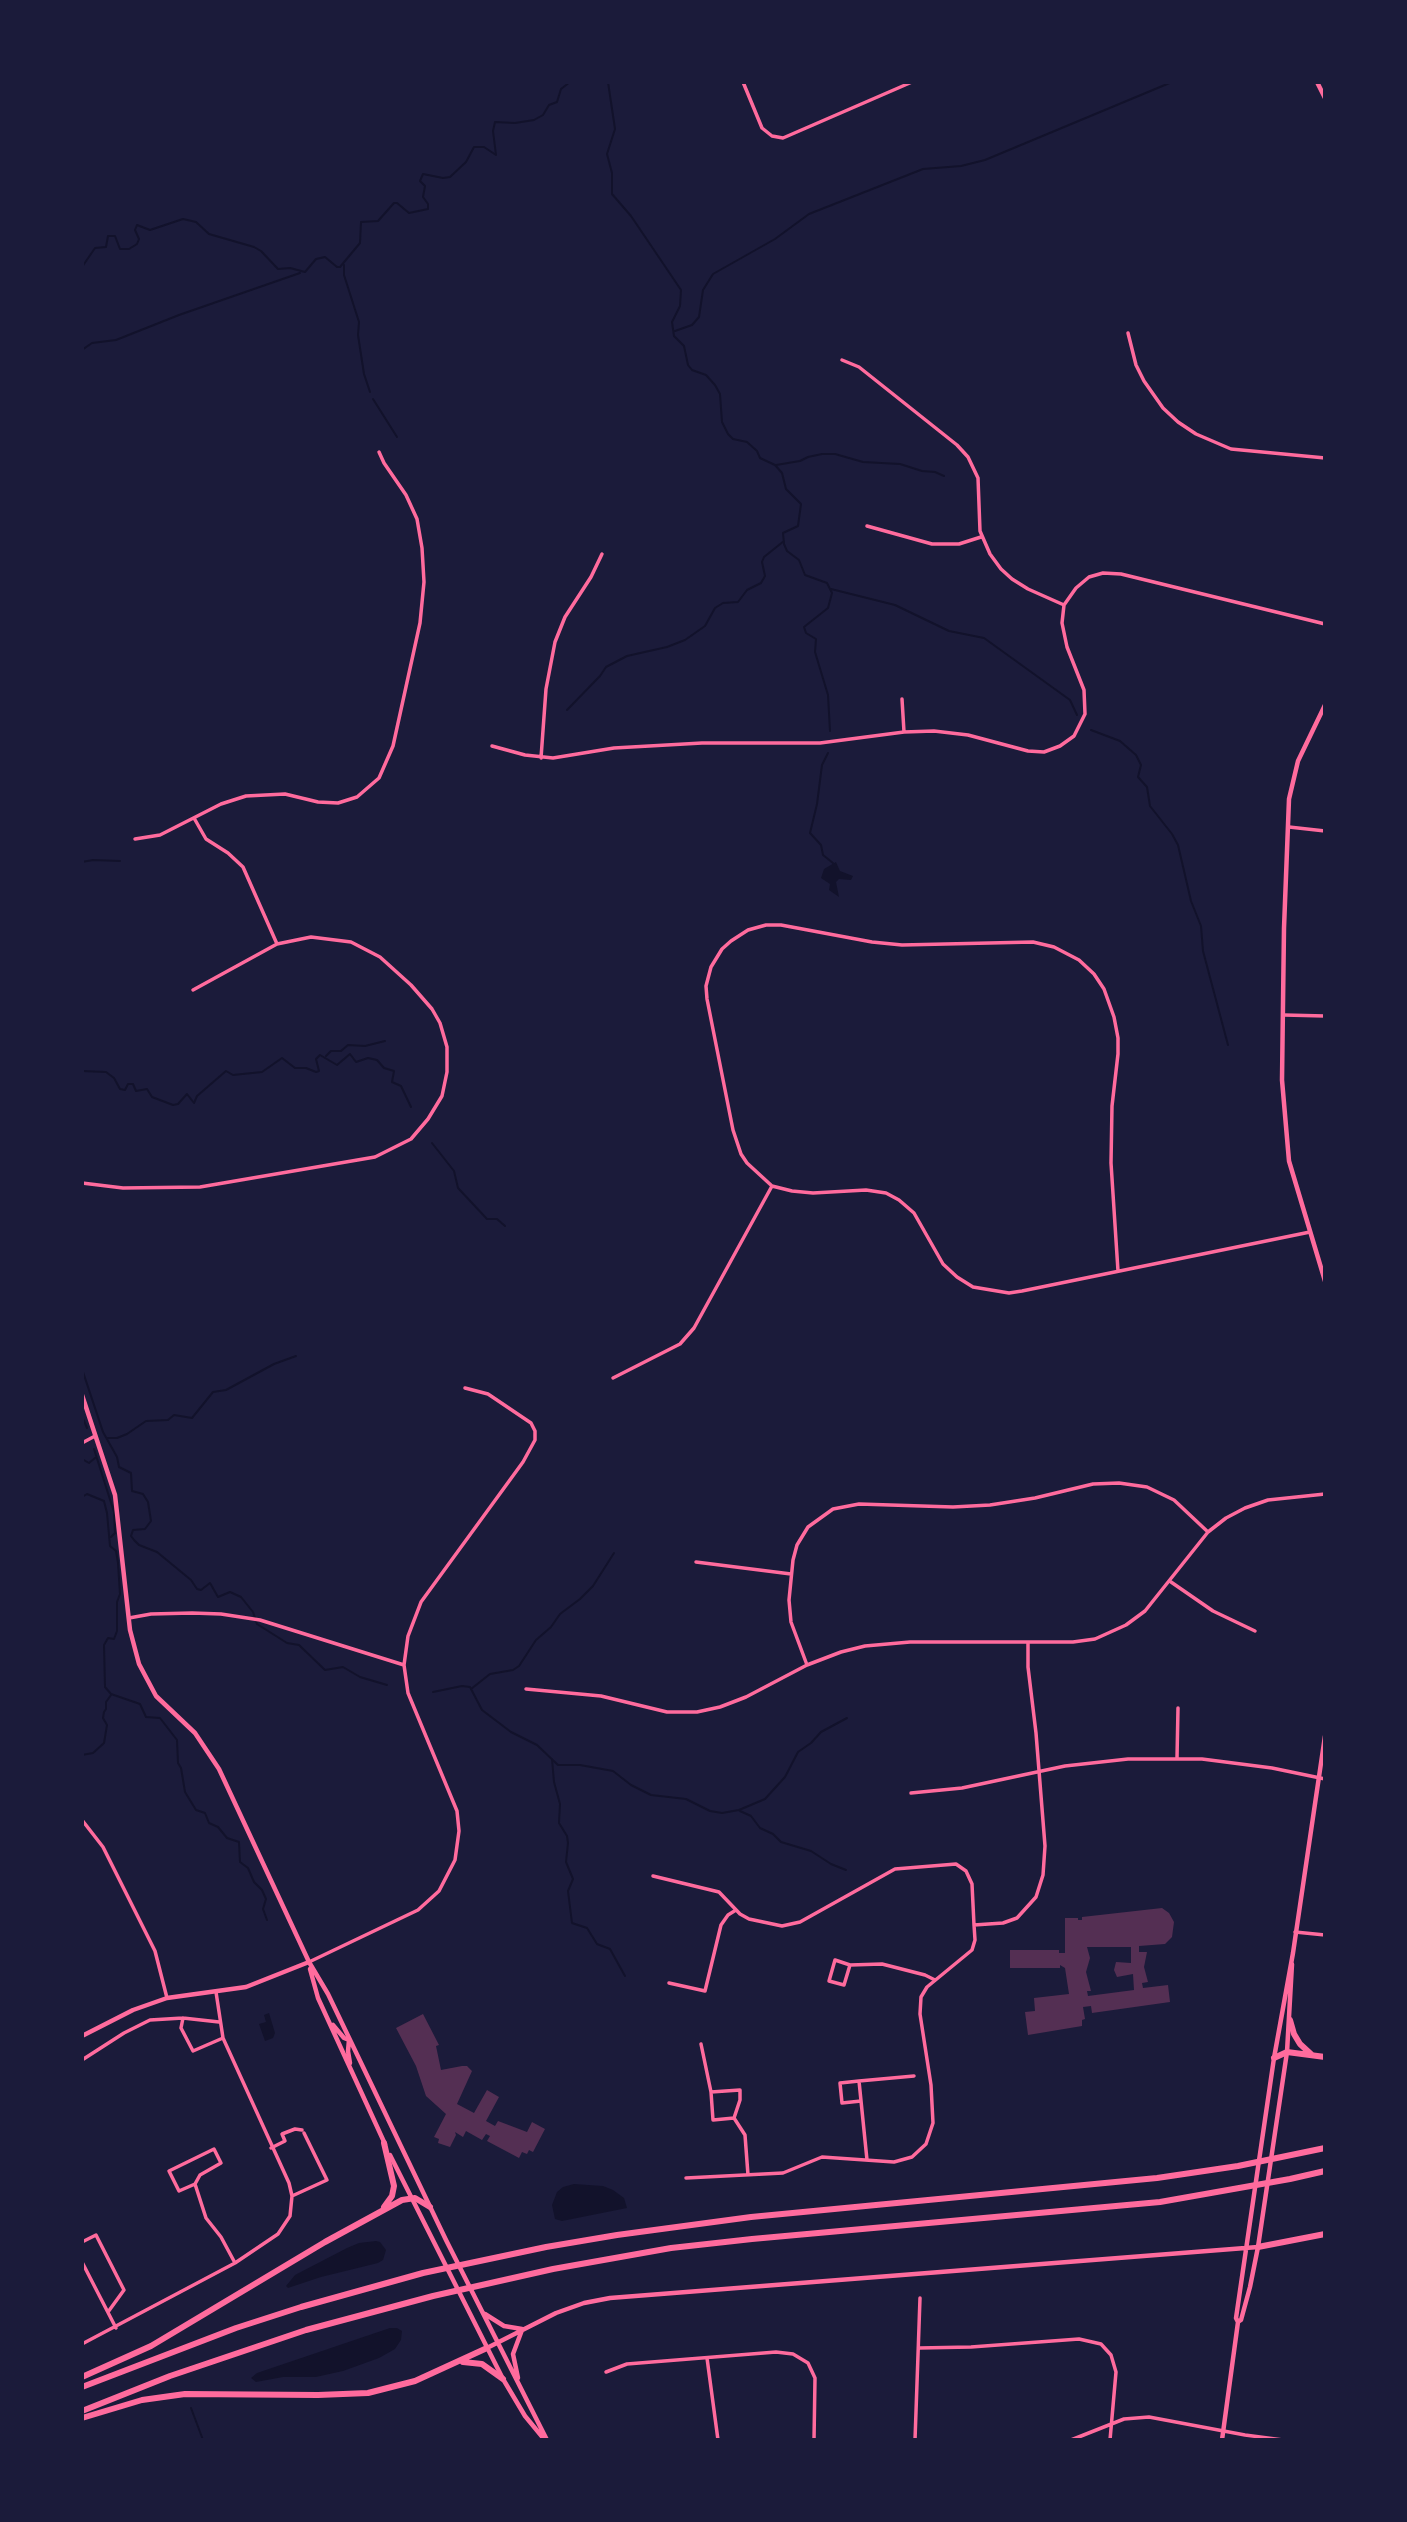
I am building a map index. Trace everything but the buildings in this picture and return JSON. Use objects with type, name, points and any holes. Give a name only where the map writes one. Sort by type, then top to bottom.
[{"type":"highway","points":[[1290,2020],[1300,2044],[1314,2056]]},
{"type":"highway","points":[[1274,2058],[1287,2052],[1325,2057]]},
{"type":"highway","points":[[379,2212],[388,2203],[394,2186],[384,2143]]},
{"type":"highway","points":[[82,2387],[236,2328],[301,2307],[423,2273],[545,2247],[751,2217],[1157,2178],[1238,2166],[1325,2148]]},
{"type":"highway","points":[[82,2412],[170,2376],[306,2330],[553,2269],[671,2248],[752,2239],[1160,2202],[1325,2171]]},
{"type":"highway","points":[[82,2377],[157,2343],[379,2212],[410,2198],[430,2207]]},
{"type":"highway","points":[[1258,2247],[1325,2234]]},
{"type":"highway","points":[[82,2418],[142,2400],[185,2394],[368,2393],[415,2381],[487,2348]]},
{"type":"highway","points":[[461,2362],[482,2364],[503,2379]]},
{"type":"main road","points":[[1317,82],[1325,98]]},
{"type":"main road","points":[[1325,705],[1295,771],[1289,799],[1282,1080],[1287,1147],[1325,1281]]},
{"type":"main road","points":[[82,1395],[112,1480],[119,1513],[134,1648],[146,1681],[156,1696],[195,1733],[211,1755],[309,1962],[328,1994],[546,2440]]},
{"type":"main road","points":[[1238,2322],[1241,2320],[1251,2287],[1266,2196],[1287,2052],[1295,1931],[1322,1778],[1325,1736]]},
{"type":"main road","points":[[1222,2440],[1260,2148],[1293,1953]]},
{"type":"main road","points":[[82,2036],[133,2010],[167,1998],[254,1984],[309,1962]]},
{"type":"main road","points":[[309,1962],[318,1998],[410,2198],[503,2379],[525,2416],[546,2440]]},
{"type":"main road","points":[[326,2016],[342,2036],[349,2040]]},
{"type":"main road","points":[[349,2040],[348,2051],[353,2075]]},
{"type":"main road","points":[[487,2348],[570,2308],[621,2297],[1258,2247]]},
{"type":"main road","points":[[481,2309],[504,2326],[523,2329]]},
{"type":"main road","points":[[523,2329],[513,2354],[523,2392]]},
{"type":"street","points":[[743,82],[762,128],[772,136],[783,138],[912,82]]},
{"type":"street","points":[[1128,333],[1136,365],[1144,381],[1163,408],[1196,434],[1231,449],[1325,458]]},
{"type":"street","points":[[842,360],[859,367],[957,445],[968,457],[978,478],[981,537],[1001,569],[1028,589],[1064,605]]},
{"type":"street","points":[[135,839],[160,835],[235,799],[260,794],[285,794],[327,803],[346,801],[369,789],[384,771],[393,746],[420,623],[424,582],[417,519],[406,495],[379,452]]},
{"type":"street","points":[[867,526],[932,544],[959,544],[981,537]]},
{"type":"street","points":[[541,758],[546,689],[555,642],[565,617],[591,577],[602,554]]},
{"type":"street","points":[[492,746],[541,758],[614,748],[839,742],[904,732],[950,733],[1028,751],[1052,750],[1074,736],[1082,723],[1086,705],[1084,690],[1063,635],[1064,605],[1089,577],[1111,572],[1325,624]]},
{"type":"street","points":[[902,699],[904,732]]},
{"type":"street","points":[[194,818],[206,839],[239,862],[245,871],[277,944]]},
{"type":"street","points":[[1289,827],[1325,831]]},
{"type":"street","points":[[1118,1271],[1111,1163],[1113,1088],[1118,1054],[1114,1017],[1104,989],[1094,974],[1071,954],[1042,944],[1022,941],[902,946],[774,925],[748,930],[731,941],[716,957],[706,986],[710,1016],[735,1139],[747,1163],[772,1186],[805,1193],[866,1190],[893,1196],[914,1213],[936,1255],[950,1272],[964,1282],[984,1290],[1009,1293],[1118,1271],[1310,1232]]},
{"type":"street","points":[[82,1183],[158,1189],[218,1185],[289,1170],[375,1157],[400,1147],[421,1130],[442,1096],[447,1058],[440,1023],[423,997],[380,957],[352,942],[311,937],[277,944],[192,990]]},
{"type":"street","points":[[1284,1016],[1325,1016]]},
{"type":"street","points":[[613,1378],[680,1344],[694,1328],[772,1186]]},
{"type":"street","points":[[309,1962],[418,1910],[439,1891],[455,1860],[459,1831],[455,1803],[411,1701],[404,1665],[408,1636],[421,1602],[523,1462],[536,1440],[531,1423],[488,1394],[465,1388]]},
{"type":"street","points":[[82,1443],[97,1435]]},
{"type":"street","points":[[807,1665],[791,1622],[789,1600],[797,1545],[808,1527],[826,1512],[849,1504],[981,1505],[1035,1498],[1093,1484],[1119,1483],[1147,1487],[1174,1500],[1208,1532]]},
{"type":"street","points":[[526,1689],[601,1696],[667,1712],[697,1712],[740,1700],[807,1665],[841,1652],[886,1644],[1073,1642],[1103,1636],[1135,1619],[1155,1601],[1208,1532],[1237,1512],[1257,1504],[1325,1494]]},
{"type":"street","points":[[696,1562],[791,1574]]},
{"type":"street","points":[[1171,1582],[1213,1611],[1255,1631]]},
{"type":"street","points":[[129,1618],[169,1613],[221,1614],[250,1618],[404,1665]]},
{"type":"street","points":[[974,1925],[1009,1922],[1023,1912],[1036,1896],[1043,1875],[1039,1771],[1028,1643]]},
{"type":"street","points":[[1177,1758],[1178,1709]]},
{"type":"street","points":[[911,1793],[979,1786],[1039,1771],[1103,1761],[1177,1758],[1235,1763],[1322,1778]]},
{"type":"street","points":[[82,1820],[103,1847],[155,1951],[167,1998]]},
{"type":"street","points":[[653,1876],[719,1892],[749,1919],[773,1925],[791,1925],[807,1919],[895,1869],[956,1864],[966,1871],[972,1884],[975,1940],[972,1950],[927,1987],[920,2001],[933,2123],[929,2138],[917,2154],[905,2160],[822,2157],[783,2173],[686,2178]]},
{"type":"street","points":[[669,1983],[705,1991],[721,1925],[728,1915],[736,1910]]},
{"type":"street","points":[[1295,1931],[1325,1935]]},
{"type":"street","points":[[850,1965],[844,1985],[830,1981],[835,1960],[850,1965],[882,1964],[935,1980]]},
{"type":"street","points":[[82,2344],[235,2263],[273,2238],[283,2229],[290,2216],[292,2196],[289,2183],[223,2038],[216,1992]]},
{"type":"street","points":[[82,2060],[140,2024],[158,2019],[183,2018],[219,2022]]},
{"type":"street","points":[[183,2018],[181,2028],[193,2051],[223,2038]]},
{"type":"street","points":[[701,2044],[712,2092],[713,2120],[734,2118]]},
{"type":"street","points":[[861,2101],[842,2103],[840,2083],[914,2076]]},
{"type":"street","points":[[859,2081],[867,2160]]},
{"type":"street","points":[[712,2092],[740,2090],[734,2118],[746,2141],[748,2175]]},
{"type":"street","points":[[271,2148],[285,2141],[282,2134],[295,2129],[303,2131],[327,2180],[292,2196]]},
{"type":"street","points":[[195,2183],[180,2191],[169,2171],[214,2149],[221,2163],[200,2175],[195,2183],[206,2218],[221,2237],[235,2263]]},
{"type":"street","points":[[82,2242],[96,2235],[124,2290],[108,2312]]},
{"type":"street","points":[[82,2262],[116,2328]]},
{"type":"street","points":[[915,2440],[920,2298]]},
{"type":"street","points":[[919,2348],[1079,2339],[1094,2341],[1107,2350],[1115,2363],[1110,2440]]},
{"type":"street","points":[[607,2372],[627,2364],[776,2352],[793,2354],[808,2363],[815,2378],[814,2440]]},
{"type":"street","points":[[707,2358],[718,2440]]},
{"type":"street","points":[[1071,2440],[1112,2423],[1149,2417],[1283,2440]]},
{"type":"shaded area","points":[[836,862],[840,871],[853,876],[851,880],[839,879],[836,882],[839,897],[829,890],[830,884],[821,878],[824,869]]},
{"type":"shaded area","points":[[269,2013],[275,2033],[273,2038],[265,2041],[259,2024],[266,2022],[264,2015]]},
{"type":"shaded area","points":[[574,2184],[603,2186],[613,2190],[624,2198],[627,2208],[562,2221],[555,2219],[552,2205],[557,2192]]},
{"type":"shaded area","points":[[376,2241],[386,2250],[383,2260],[378,2263],[288,2288],[286,2286],[295,2275],[347,2248]]},
{"type":"shaded area","points":[[390,2328],[402,2331],[401,2340],[395,2349],[343,2371],[316,2377],[283,2377],[256,2382],[251,2378],[257,2373]]},
{"type":"waterway","points":[[82,267],[95,248],[106,247],[108,236],[115,236],[120,249],[129,249],[137,244],[139,239],[135,230],[137,225],[150,230],[183,219],[196,222],[209,234],[254,247],[278,269],[290,268],[305,272],[316,259],[325,257],[340,267],[360,243],[361,222],[378,221],[394,203],[409,213],[428,209],[423,197],[425,186],[420,181],[423,174],[450,177],[466,162],[474,147],[484,147],[496,155],[493,131],[495,122],[534,120],[543,115],[549,105],[557,102],[561,89],[570,82]]},
{"type":"waterway","points":[[608,82],[615,129],[607,154],[612,173],[612,194],[631,216],[681,290],[680,306],[672,322],[674,336],[684,346],[688,365],[692,370],[706,375],[720,394],[722,422],[728,434],[733,439],[747,442],[760,458],[775,465],[782,473],[786,489],[801,504],[798,526],[783,533],[784,544],[787,551],[799,560],[805,575],[827,583],[832,593],[828,608],[804,627],[806,633],[816,639],[815,652],[828,695],[830,731]]},
{"type":"waterway","points":[[675,331],[692,325],[699,317],[703,290],[713,274],[775,239],[809,214],[923,169],[961,166],[985,160],[1172,82]]},
{"type":"waterway","points":[[344,265],[344,275],[359,322],[358,335],[364,374],[370,392]]},
{"type":"waterway","points":[[82,350],[92,343],[116,340],[300,273]]},
{"type":"waterway","points":[[373,399],[397,437]]},
{"type":"waterway","points":[[776,465],[822,454],[835,454],[863,462],[900,464],[944,476]]},
{"type":"waterway","points":[[567,710],[606,667],[627,656],[685,640],[705,626],[715,608],[723,603],[738,602],[747,590],[761,583],[765,576],[762,562],[764,557],[784,541]]},
{"type":"waterway","points":[[831,589],[895,605],[949,631],[984,638],[1070,700],[1077,715]]},
{"type":"waterway","points":[[1091,730],[1120,741],[1136,755],[1141,765],[1138,777],[1147,787],[1150,806],[1178,845],[1191,901],[1201,926],[1203,951],[1228,1045]]},
{"type":"waterway","points":[[828,753],[822,765],[810,833],[821,845],[823,855],[833,863]]},
{"type":"waterway","points":[[82,862],[120,861]]},
{"type":"waterway","points":[[326,1056],[331,1051],[341,1051],[348,1045],[365,1046],[385,1041]]},
{"type":"waterway","points":[[82,1071],[106,1072],[114,1078],[120,1089],[125,1090],[128,1084],[133,1084],[136,1091],[147,1089],[152,1097],[173,1105],[178,1104],[187,1094],[194,1103],[197,1096],[226,1071],[233,1075],[262,1072],[282,1058],[295,1068],[316,1072],[319,1071],[316,1059],[320,1055],[337,1065],[350,1054],[356,1062],[368,1058],[377,1060],[384,1068],[394,1071],[392,1082],[401,1086],[411,1107]]},
{"type":"waterway","points":[[432,1143],[454,1171],[458,1188],[487,1219],[497,1219],[505,1226]]},
{"type":"waterway","points":[[108,1438],[127,1434],[146,1421],[168,1420],[174,1415],[192,1418],[213,1392],[226,1390],[274,1364],[296,1356]]},
{"type":"waterway","points":[[82,1369],[103,1432],[117,1457],[119,1467],[131,1473],[132,1491],[143,1494],[148,1502],[151,1521],[145,1529],[133,1530],[131,1536],[134,1540],[139,1545],[157,1552],[191,1580],[197,1589],[201,1590],[210,1583],[218,1597],[230,1592],[241,1597],[253,1612],[257,1624],[287,1643],[299,1645],[325,1670],[343,1667],[360,1677],[387,1685]]},
{"type":"waterway","points":[[82,1416],[87,1428]]},
{"type":"waterway","points":[[94,1449],[114,1512],[115,1533],[111,1537]]},
{"type":"waterway","points":[[82,1459],[89,1463],[95,1458]]},
{"type":"waterway","points":[[82,1497],[87,1494],[104,1501],[110,1546],[116,1551],[118,1563],[120,1594],[117,1602],[117,1631],[114,1639],[108,1638],[104,1645],[105,1687],[111,1694],[140,1704],[146,1717],[160,1718],[177,1740],[178,1763],[185,1792],[196,1810],[205,1813],[209,1823],[218,1827],[227,1838],[239,1842],[240,1862],[248,1868],[266,1899],[263,1909],[267,1920]]},
{"type":"waterway","points":[[471,1689],[490,1674],[513,1670],[519,1666],[536,1640],[551,1627],[560,1614],[593,1586],[614,1553]]},
{"type":"waterway","points":[[433,1692],[470,1687],[482,1710],[511,1732],[537,1745],[558,1765],[580,1765],[613,1771],[631,1785],[651,1795],[686,1799],[710,1811],[722,1813],[739,1810],[765,1799],[785,1777],[798,1752],[821,1732],[847,1718]]},
{"type":"waterway","points":[[82,1755],[93,1753],[104,1743],[107,1725],[103,1718],[106,1702],[111,1695]]},
{"type":"waterway","points":[[552,1759],[560,1804],[559,1823],[567,1836],[566,1862],[573,1879],[568,1891],[572,1923],[587,1928],[597,1944],[610,1949],[625,1976]]},
{"type":"waterway","points":[[740,1811],[751,1816],[760,1828],[773,1834],[781,1842],[811,1851],[846,1870]]},
{"type":"waterway","points":[[191,2408],[203,2440]]}]
